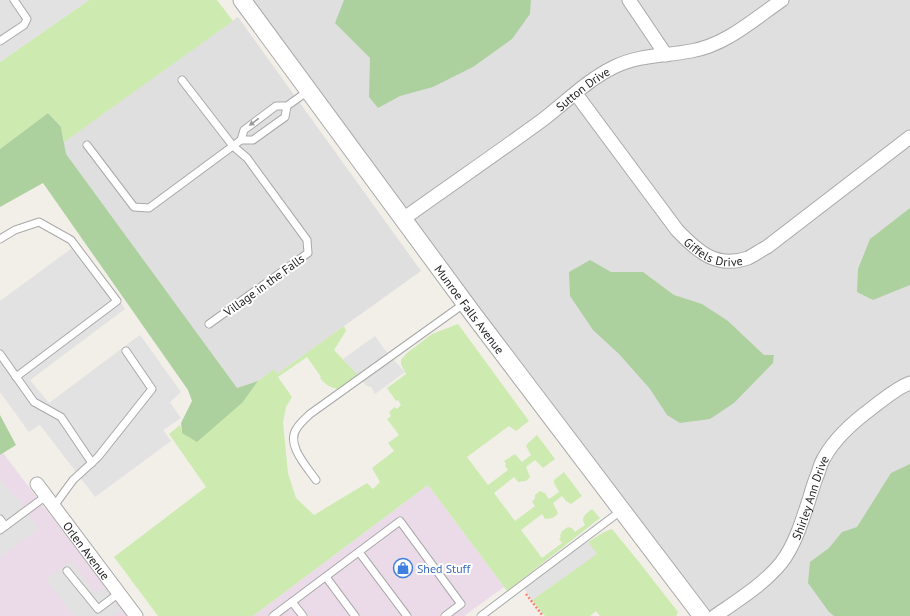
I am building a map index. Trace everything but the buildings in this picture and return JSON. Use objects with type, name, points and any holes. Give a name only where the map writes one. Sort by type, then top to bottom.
[{"type":"street","name":"Munroe Falls Avenue","points":[[242,0],[403,219],[702,616]]},
{"type":"street","points":[[629,0],[666,55]]},
{"type":"street","name":"Sutton Drive","points":[[403,219],[541,120],[597,77],[613,67],[633,59],[691,51],[712,46],[732,35],[782,0]]},
{"type":"street","name":"Giffels Drive","points":[[576,94],[677,230],[691,245],[708,257],[728,262],[748,258],[767,247],[910,137]]},
{"type":"street","name":"Shirley Ann Drive","points":[[714,616],[756,588],[765,580],[788,552],[799,527],[823,460],[829,449],[845,430],[863,415],[900,387],[910,383]]},
{"type":"street","name":"Orlen Avenue","points":[[37,484],[136,616]]},
{"type":"lane","points":[[0,41],[24,25],[27,19],[14,0]]},
{"type":"lane","name":"Village in the Falls","points":[[182,80],[233,146],[247,158],[307,240],[308,253],[209,324]]},
{"type":"lane","points":[[87,145],[134,207],[149,208],[241,140],[244,130],[276,106],[287,106],[308,91]]},
{"type":"lane","points":[[241,140],[253,140],[285,117],[287,106]]},
{"type":"lane","points":[[0,239],[15,230],[39,222],[71,240],[117,301],[16,377]]},
{"type":"lane","points":[[316,480],[297,454],[293,442],[296,428],[310,414],[465,302]]},
{"type":"lane","points":[[0,519],[3,528],[50,501],[98,457],[152,389],[126,351]]},
{"type":"lane","points":[[0,354],[34,402],[62,417],[92,463]]},
{"type":"lane","points":[[481,616],[622,510]]},
{"type":"lane","points":[[273,616],[400,521],[461,604],[445,616]]},
{"type":"lane","points":[[359,552],[407,616]]},
{"type":"lane","points":[[68,571],[98,609],[119,593]]},
{"type":"lane","points":[[326,577],[355,616]]},
{"type":"lane","points":[[292,602],[303,616]]},
{"type":"path","points":[[520,587],[543,616]]},
{"type":"shaded area","points":[[0,0],[89,0],[0,62]]},
{"type":"shaded area","points":[[242,0],[910,0],[910,616],[702,616]]},
{"type":"shaded area","points":[[238,17],[421,271],[235,404],[52,150]]},
{"type":"shaded area","points":[[79,243],[125,309],[30,380],[49,403],[140,335],[181,392],[170,402],[181,418],[163,430],[171,441],[95,497],[41,426],[39,425],[29,432],[0,392],[0,301]]},
{"type":"shaded area","points":[[375,336],[388,354],[405,372],[375,394],[371,387],[367,386],[343,359]]},
{"type":"shaded area","points":[[3,453],[127,616],[0,616],[0,455]]},
{"type":"shaded area","points":[[0,479],[15,498],[18,499],[38,529],[0,557]]},
{"type":"shaded area","name":"Shed Stuff","points":[[428,485],[504,587],[464,616],[253,616]]},
{"type":"shaded area","points":[[585,538],[597,554],[532,600],[522,585]]},
{"type":"shaded area","points":[[71,561],[94,592],[96,593],[104,588],[122,612],[113,616],[74,616],[46,580]]},
{"type":"green space","points":[[89,0],[217,0],[233,21],[64,142],[61,127],[48,113],[0,149],[0,62]]},
{"type":"green space","points":[[344,0],[531,0],[530,14],[512,39],[473,67],[433,87],[400,96],[378,108],[369,97],[370,58],[335,23]]},
{"type":"green space","points":[[48,113],[61,127],[66,154],[237,388],[258,381],[243,402],[197,442],[182,433],[181,423],[192,401],[188,390],[43,183],[0,207],[0,149]]},
{"type":"green space","points":[[910,208],[910,285],[873,300],[857,292],[858,269],[870,239]]},
{"type":"green space","points":[[590,260],[611,272],[643,272],[674,295],[702,304],[728,321],[764,355],[774,355],[773,363],[734,403],[710,419],[680,423],[667,415],[650,389],[619,354],[593,330],[570,296],[569,272]]},
{"type":"green space","points":[[458,324],[529,421],[516,431],[509,426],[467,457],[488,485],[508,470],[504,461],[515,454],[522,462],[531,455],[526,446],[537,435],[555,459],[543,468],[535,460],[526,467],[530,477],[526,481],[518,482],[514,477],[494,493],[515,521],[535,506],[532,502],[535,495],[540,491],[545,493],[549,499],[559,492],[554,480],[564,472],[582,496],[571,504],[562,496],[553,503],[558,514],[553,518],[545,519],[542,514],[521,530],[542,558],[562,543],[559,539],[562,531],[568,527],[572,528],[575,532],[585,525],[583,518],[592,509],[600,518],[507,591],[428,485],[253,616],[158,616],[114,557],[206,487],[169,434],[180,425],[182,433],[243,402],[258,381],[274,369],[277,374],[344,326],[346,331],[334,350],[358,375],[338,389],[332,387],[320,378],[321,377],[307,357],[278,377],[292,397],[286,407],[283,422],[288,473],[296,498],[314,515],[367,483],[373,489],[380,482],[372,468],[394,451],[388,443],[399,435],[387,419],[391,416],[389,412],[395,407],[397,409],[401,405],[398,400],[396,401],[387,388],[406,374],[401,364],[401,360],[407,353],[432,334]]},
{"type":"green space","points":[[0,415],[16,445],[0,455]]},
{"type":"green space","points":[[910,464],[910,616],[834,616],[829,612],[808,583],[810,562],[829,548],[842,532],[857,527],[891,473]]},
{"type":"green space","points":[[612,529],[678,612],[676,616],[600,616],[596,611],[590,616],[545,616],[532,600],[596,554],[588,542]]},
{"type":"place","name":"Shed Stuff","points":[[403,568]]}]
